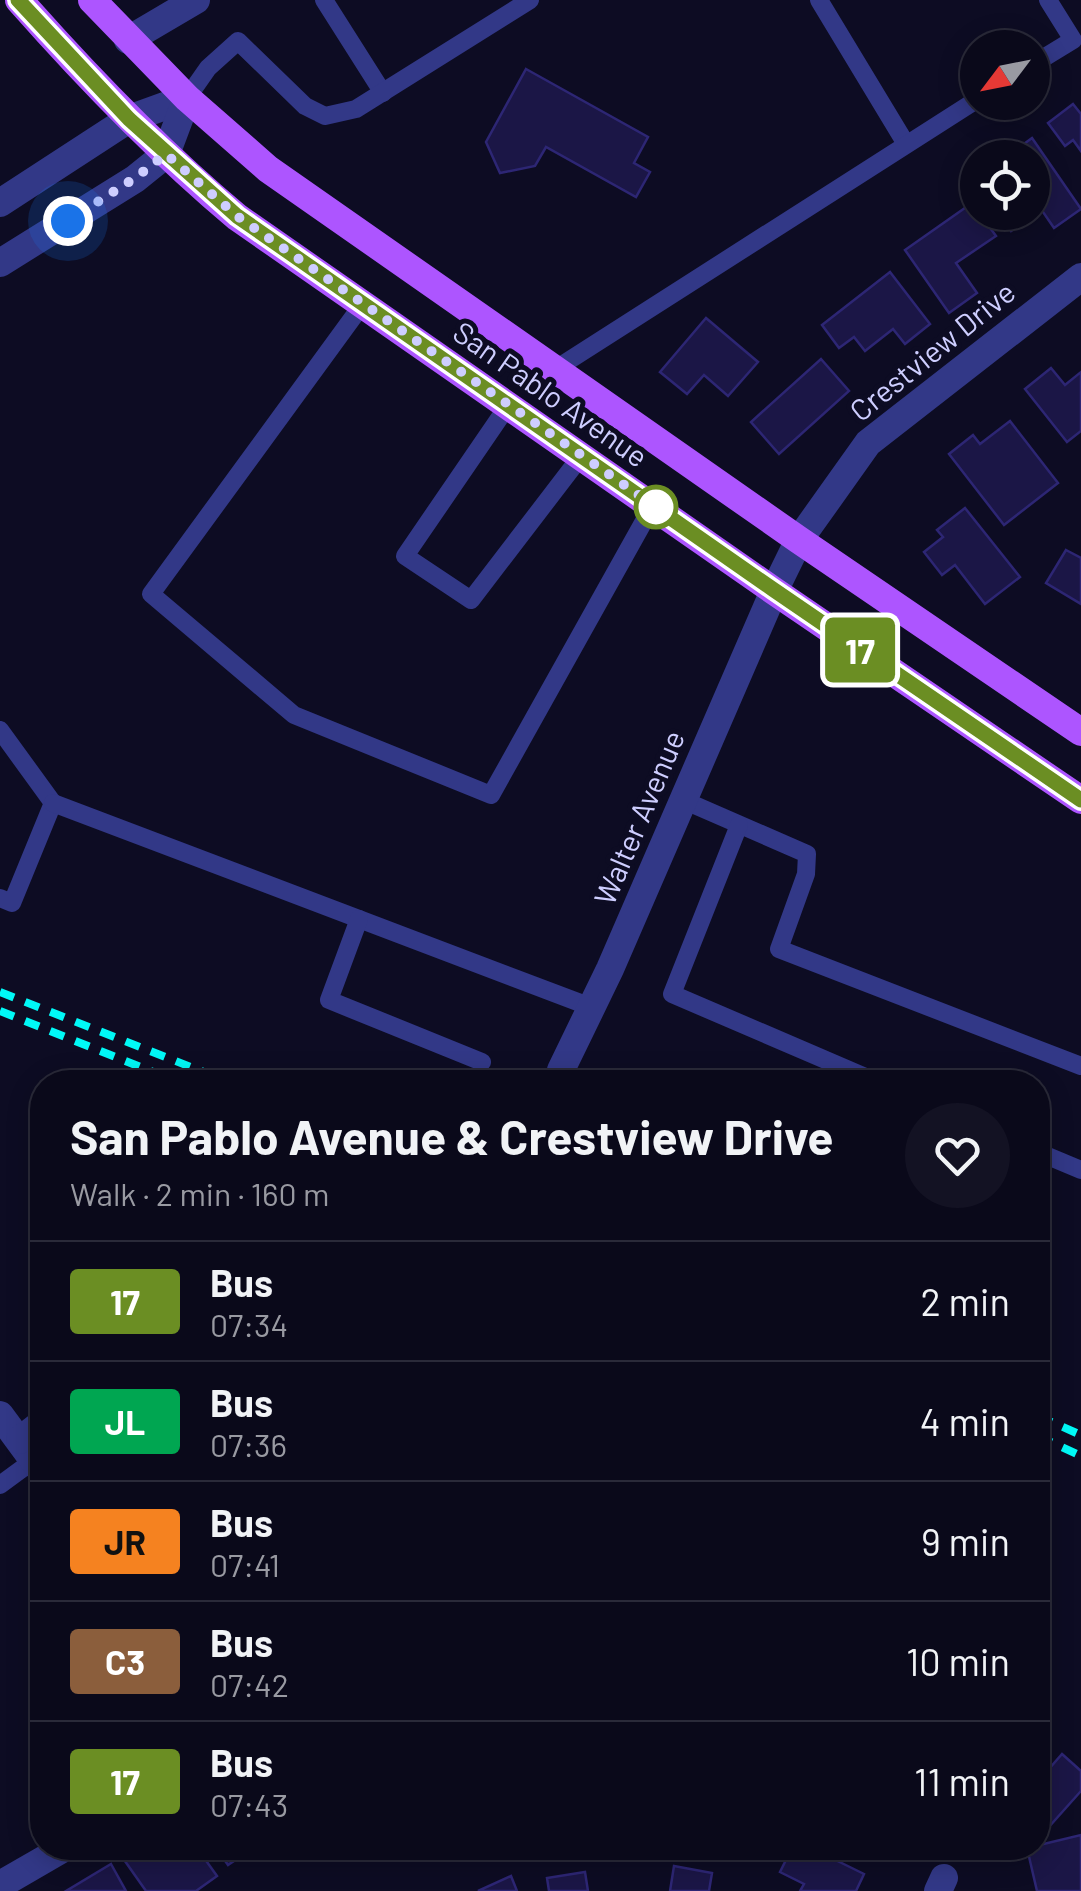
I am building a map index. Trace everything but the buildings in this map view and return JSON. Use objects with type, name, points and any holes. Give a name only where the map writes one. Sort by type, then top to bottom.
[{"type":"main road","name":"San Pablo Avenue","points":[[18,0],[129,119],[237,216],[1081,800]]},
{"type":"main road","name":"San Pablo Avenue","points":[[92,0],[187,98],[268,169],[1081,732]]},
{"type":"street","points":[[128,40],[196,0]]},
{"type":"street","points":[[0,203],[129,119],[187,98]]},
{"type":"street","points":[[0,263],[135,178],[166,154],[187,98]]},
{"type":"street","name":"Crestview Drive","points":[[774,590],[799,540],[853,461],[877,435],[1081,277]]},
{"type":"street","name":"Walter Avenue","points":[[561,1070],[774,590]]},
{"type":"street","points":[[0,1415],[30,1444]]},
{"type":"street","points":[[0,1885],[43,1860]]},
{"type":"lane","points":[[324,0],[382,93]]},
{"type":"lane","points":[[187,98],[208,68],[238,41],[304,106],[325,116],[356,109],[530,0]]},
{"type":"lane","points":[[819,0],[906,144]]},
{"type":"lane","points":[[1048,0],[1073,40],[1050,54]]},
{"type":"lane","points":[[554,370],[960,110]]},
{"type":"lane","points":[[362,305],[150,594],[294,714],[491,795],[652,505]]},
{"type":"lane","points":[[509,404],[405,556],[471,600],[582,455]]},
{"type":"lane","points":[[0,730],[52,802],[591,1007]]},
{"type":"lane","points":[[683,800],[807,854],[806,874],[779,949],[1081,1066]]},
{"type":"lane","points":[[0,898],[12,903],[52,802]]},
{"type":"lane","points":[[739,824],[672,994],[850,1070]]},
{"type":"lane","points":[[358,919],[328,1000],[482,1062]]},
{"type":"lane","points":[[1050,1157],[1081,1170]]},
{"type":"lane","points":[[0,1484],[30,1454]]},
{"type":"railway","points":[[0,992],[198,1070]]},
{"type":"railway","points":[[0,1011],[148,1070]]},
{"type":"railway","points":[[1050,1421],[1081,1435]]},
{"type":"railway","points":[[1050,1442],[1081,1456]]},
{"type":"bus line","name":"17","points":[[18,0],[129,119],[237,216],[1081,800]]},
{"type":"route","points":[[68,221],[166,154],[237,216],[656,507]]}]
